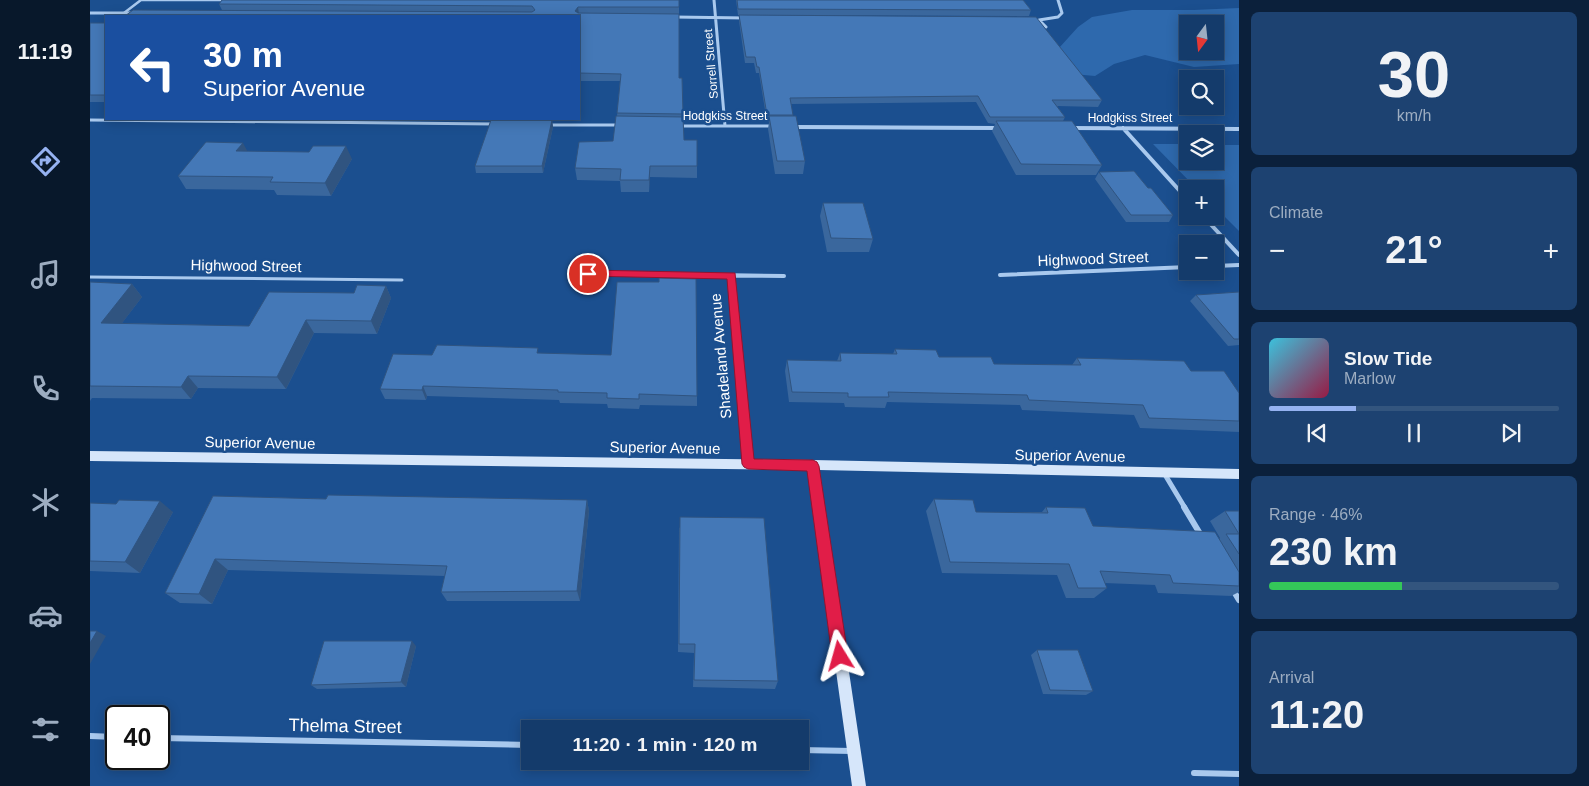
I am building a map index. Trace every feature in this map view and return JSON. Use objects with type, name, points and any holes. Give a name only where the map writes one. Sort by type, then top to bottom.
[{"type":"street","name":"Sorrell Street","points":[[714,0],[725,126]]},
{"type":"street","points":[[1046,27],[1039,20],[1058,17],[1062,13],[1058,0]]},
{"type":"street","points":[[90,13],[144,13]]},
{"type":"street","points":[[667,17],[752,18]]},
{"type":"street","points":[[90,120],[497,124]]},
{"type":"street","points":[[546,124],[626,125]]},
{"type":"street","name":"Hodgkiss Street","points":[[675,126],[775,126]]},
{"type":"street","name":"Hodgkiss Street","points":[[784,126],[1004,128]]},
{"type":"street","name":"Hodgkiss Street","points":[[1063,128],[1239,129]]},
{"type":"street","points":[[1123,128],[1179,190]]},
{"type":"street","points":[[1211,225],[1239,255]]},
{"type":"street","points":[[1224,266],[1239,265]]},
{"type":"street","name":"Highwood Street","points":[[1000,275],[1179,268]]},
{"type":"street","points":[[588,274],[784,276]]},
{"type":"street","name":"Shadeland Avenue","points":[[732,276],[748,464]]},
{"type":"street","name":"Superior Avenue","points":[[90,456],[748,464],[1239,474]]},
{"type":"street","points":[[813,466],[859,786]]},
{"type":"street","points":[[1164,473],[1204,541]]},
{"type":"street","points":[[1229,583],[1239,600]]},
{"type":"street","points":[[90,736],[105,737]]},
{"type":"street","name":"Thelma Street","points":[[170,738],[521,745]]},
{"type":"street","points":[[809,750],[854,751]]},
{"type":"street","points":[[1194,773],[1239,774]]},
{"type":"lane","points":[[124,13],[140,0],[228,0],[221,7]]},
{"type":"lane","name":"Highwood Street","points":[[90,278],[402,280]]},
{"type":"shaded area","points":[[1239,8],[1239,64],[1194,67],[1145,55],[1114,64],[1095,76],[1062,73],[1050,58],[1078,27],[1092,17],[1132,10]]},
{"type":"shaded area","points":[[1153,144],[1179,144],[1179,170],[1224,170],[1224,145],[1239,145],[1239,231],[1224,216],[1224,180],[1188,180]]},
{"type":"building","points":[[222,0],[679,0],[679,7],[578,7],[575,11],[578,13],[679,14],[679,78],[682,78],[683,114],[617,113],[621,74],[580,73],[580,15],[126,15],[133,10],[532,12],[535,10],[532,6],[219,4]]},
{"type":"building","points":[[737,0],[1023,0],[1031,10],[738,9]]},
{"type":"building","points":[[739,15],[1036,17],[1102,100],[1052,100],[1065,117],[990,117],[978,96],[790,98],[793,115],[767,115],[759,67],[757,67],[755,57],[746,57]]},
{"type":"building","points":[[90,23],[105,23],[105,95],[90,95]]},
{"type":"building","points":[[616,116],[683,117],[684,140],[697,140],[697,166],[650,166],[649,180],[620,180],[621,169],[575,168],[579,142],[613,141]]},
{"type":"building","points":[[769,116],[796,116],[805,161],[777,161]]},
{"type":"building","points":[[491,120],[552,120],[542,166],[475,166]]},
{"type":"building","points":[[996,121],[1072,121],[1102,165],[1021,164]]},
{"type":"building","points":[[206,142],[243,143],[236,151],[309,152],[313,146],[346,146],[325,183],[270,182],[273,177],[178,176]]},
{"type":"building","points":[[1134,171],[1173,215],[1131,215],[1099,172]]},
{"type":"building","points":[[823,203],[863,203],[873,239],[831,238]]},
{"type":"building","points":[[659,278],[696,279],[697,396],[639,394],[639,399],[607,398],[607,393],[558,392],[558,390],[423,386],[422,390],[380,389],[393,354],[432,355],[437,345],[538,348],[537,353],[611,355],[617,282],[659,282]]},
{"type":"building","points":[[90,282],[132,284],[101,323],[249,326],[269,292],[354,293],[357,285],[386,286],[371,321],[306,320],[277,377],[188,376],[181,387],[90,386]]},
{"type":"building","points":[[1239,292],[1239,339],[1234,339],[1196,295]]},
{"type":"building","points":[[895,349],[936,350],[939,357],[991,357],[994,364],[1081,365],[1077,358],[1184,361],[1191,371],[1224,371],[1239,393],[1239,421],[1149,418],[1143,405],[1029,400],[1027,395],[888,392],[889,397],[848,397],[848,393],[792,392],[787,360],[841,361],[840,353],[897,354]]},
{"type":"building","points":[[328,495],[587,500],[577,591],[441,592],[447,566],[215,559],[199,594],[165,593],[213,496],[326,499]]},
{"type":"building","points":[[934,499],[973,500],[976,512],[1048,513],[1046,507],[1085,508],[1093,526],[1215,532],[1239,572],[1239,586],[1173,583],[1170,575],[1100,571],[1107,588],[1078,588],[1069,564],[950,562]]},
{"type":"building","points":[[119,500],[160,501],[125,562],[90,561],[90,503],[116,504]]},
{"type":"building","points":[[1225,511],[1239,511],[1239,534]]},
{"type":"building","points":[[680,517],[764,518],[778,681],[694,680],[695,644],[679,644]]},
{"type":"building","points":[[1226,534],[1239,534],[1239,554]]},
{"type":"building","points":[[90,631],[97,631],[90,643]]},
{"type":"building","points":[[324,641],[412,641],[401,682],[311,685]]},
{"type":"building","points":[[1037,650],[1078,650],[1093,691],[1050,690]]},
{"type":"route","points":[[588,274],[732,276],[748,464],[813,466],[840,656]]}]
